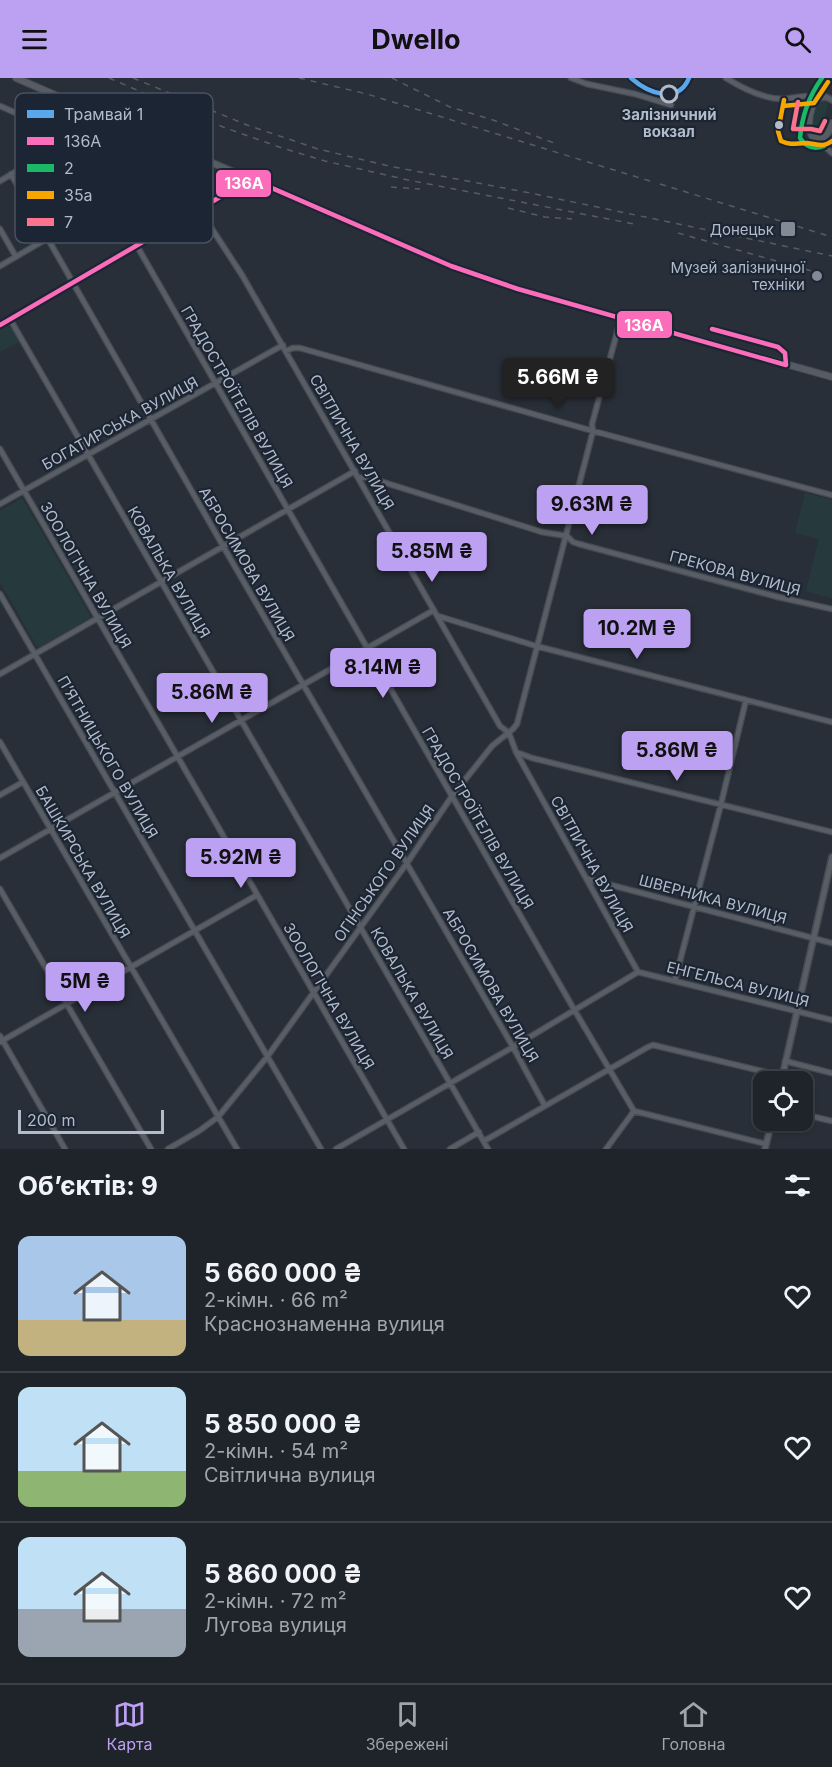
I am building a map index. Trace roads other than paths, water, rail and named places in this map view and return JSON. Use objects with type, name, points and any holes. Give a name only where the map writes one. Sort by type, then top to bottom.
[{"type":"main road","points":[[16,78],[50,93]]},
{"type":"main road","points":[[824,78],[813,97],[808,128],[812,136],[819,139],[827,135],[831,125]]},
{"type":"main road","points":[[213,164],[452,266],[518,289],[832,377]]},
{"type":"street","points":[[571,78],[586,84],[634,94],[671,105]]},
{"type":"street","points":[[726,78],[755,93],[806,107],[811,112]]},
{"type":"street","points":[[782,99],[826,97],[832,100]]},
{"type":"street","points":[[0,106],[15,113]]},
{"type":"street","points":[[823,138],[824,146],[832,153]]},
{"type":"street","points":[[0,181],[15,172]]},
{"type":"street","name":"АБРОСИМОВА ВУЛИЦЯ","points":[[11,174],[15,181]]},
{"type":"street","points":[[213,202],[251,180]]},
{"type":"street","points":[[0,229],[16,257]]},
{"type":"street","name":"СВІТЛИЧНА ВУЛИЦЯ","points":[[213,231],[283,345],[500,726],[509,733],[516,752],[638,972]]},
{"type":"street","points":[[0,266],[40,243]]},
{"type":"street","name":"АБРОСИМОВА ВУЛИЦЯ","points":[[51,243],[545,1106]]},
{"type":"street","points":[[0,325],[142,243]]},
{"type":"street","name":"ГРАДОСТРОЇТЕЛIВ ВУЛИЦЯ","points":[[137,246],[634,1111]]},
{"type":"street","name":"ОГІНСЬКОГО ВУЛИЦЯ","points":[[168,1149],[218,1117],[267,1057],[314,993],[452,796],[492,746],[517,724],[621,318]]},
{"type":"street","name":"КОВАЛЬКА ВУЛИЦЯ","points":[[10,319],[488,1149]]},
{"type":"street","name":"БОГАТИРСЬКА ВУЛИЦЯ","points":[[0,504],[283,345]]},
{"type":"street","points":[[286,351],[300,348],[593,431],[832,495]]},
{"type":"street","name":"ЗООЛОГІЧНА ВУЛИЦЯ","points":[[0,449],[404,1149]]},
{"type":"street","points":[[0,674],[355,471]]},
{"type":"street","name":"ГРЕКОВА ВУЛИЦЯ","points":[[359,478],[367,477],[542,532],[565,536],[579,544],[772,596],[832,609]]},
{"type":"street","name":"П’ЯТНИЦЬКОГО ВУЛИЦЯ","points":[[0,594],[321,1149]]},
{"type":"street","points":[[0,858],[434,610]]},
{"type":"street","points":[[437,616],[536,646],[832,722]]},
{"type":"street","points":[[675,980],[746,700]]},
{"type":"street","name":"БАШКИРСЬКА ВУЛИЦЯ","points":[[0,742],[237,1149]]},
{"type":"street","points":[[516,752],[532,758],[832,832]]},
{"type":"street","points":[[0,795],[23,782]]},
{"type":"street","points":[[783,1071],[832,857]]},
{"type":"street","name":"ШВЕРНИКА ВУЛИЦЯ","points":[[587,879],[832,943]]},
{"type":"street","points":[[0,889],[151,1149]]},
{"type":"street","points":[[64,1149],[1,1040],[257,895]]},
{"type":"street","points":[[336,1149],[638,972]]},
{"type":"street","name":"ЕНГЕЛЬСА ВУЛИЦЯ","points":[[638,972],[832,1020]]},
{"type":"street","points":[[484,1141],[648,1047],[653,1046],[753,1072]]},
{"type":"street","points":[[785,1061],[832,1073]]},
{"type":"street","points":[[606,1149],[634,1111],[765,1147],[769,1131]]},
{"type":"street","points":[[813,1117],[832,1121]]},
{"type":"street","points":[[450,1149],[478,1132]]},
{"type":"railway","points":[[109,78],[144,93]]},
{"type":"railway","points":[[133,78],[169,93]]},
{"type":"railway","points":[[299,78],[367,94],[653,182]]},
{"type":"railway","points":[[392,78],[450,107],[554,143]]},
{"type":"railway","points":[[213,111],[318,149],[389,166],[832,256]]},
{"type":"railway","points":[[213,123],[325,161],[408,180],[639,225]]},
{"type":"railway","points":[[660,184],[832,237]]},
{"type":"railway","points":[[391,187],[420,189]]},
{"type":"railway","points":[[508,208],[545,217],[572,219]]},
{"type":"railway","points":[[678,233],[815,272]]},
{"type":"tram line","name":"1","points":[[631,78],[646,88],[662,94],[678,92],[689,78]]},
{"type":"place","name":"Залізничний вокзал","points":[[669,94]]},
{"type":"place","name":"Донецьк","points":[[788,229]]},
{"type":"place","name":"Музей залізничної техніки","points":[[817,276]]}]
